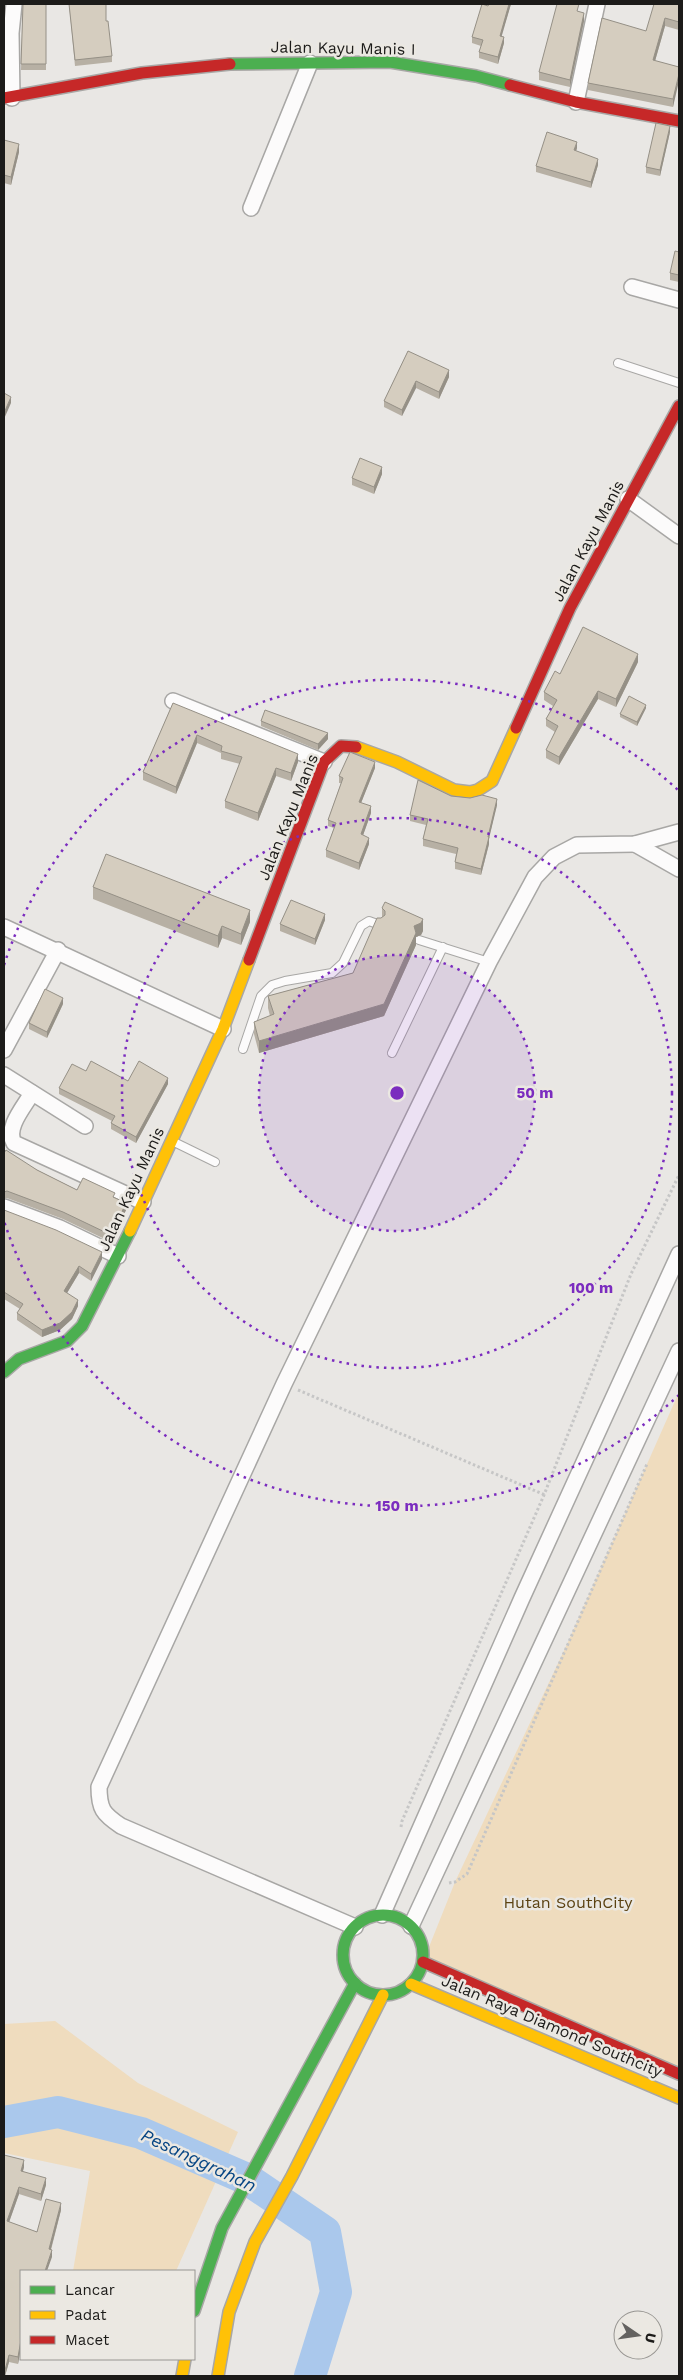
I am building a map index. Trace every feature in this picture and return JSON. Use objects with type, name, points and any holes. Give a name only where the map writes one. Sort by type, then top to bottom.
[{"type":"street","points":[[8,98],[7,32],[14,4]]},
{"type":"street","points":[[576,102],[598,4]]},
{"type":"street","name":"Jalan Kayu Manis I","points":[[8,98],[174,69],[250,62],[390,62],[501,82],[576,102],[679,121]]},
{"type":"street","points":[[251,208],[310,62]]},
{"type":"street","points":[[632,287],[679,300]]},
{"type":"street","name":"Jalan Kayu Manis","points":[[4,1372],[19,1359],[67,1341],[82,1326],[118,1256],[223,1029],[324,762],[341,746],[359,746],[454,790],[466,793],[482,789],[492,780],[570,608],[679,406]]},
{"type":"street","points":[[628,499],[679,536]]},
{"type":"street","points":[[173,701],[324,762]]},
{"type":"street","points":[[355,1927],[121,1826],[106,1816],[99,1803],[99,1788],[284,1384],[489,962],[535,877],[554,857],[577,845],[635,844],[679,832]]},
{"type":"street","points":[[635,844],[679,869]]},
{"type":"street","points":[[4,927],[58,950],[223,1029]]},
{"type":"street","points":[[4,1050],[58,950]]},
{"type":"street","points":[[4,1075],[85,1126]]},
{"type":"street","points":[[32,1093],[11,1130],[10,1137],[14,1143],[143,1202]]},
{"type":"street","points":[[4,1207],[60,1228],[118,1256]]},
{"type":"street","points":[[382,1915],[679,1254]]},
{"type":"street","points":[[411,1926],[679,1351]]},
{"type":"street","points":[[382,1915],[398,1917],[411,1926],[419,1937],[423,1949],[423,1962],[411,1984],[403,1990],[383,1995],[368,1992],[355,1983],[346,1970],[343,1955],[346,1940],[355,1927],[367,1918],[382,1915]]},
{"type":"street","name":"Jalan Raya Diamond Southcity","points":[[423,1962],[679,2074]]},
{"type":"street","points":[[195,2308],[222,2228],[261,2160],[355,1983]]},
{"type":"street","name":"Jalan Raya Diamond Southcity","points":[[411,1984],[679,2098]]},
{"type":"street","points":[[218,2376],[229,2312],[255,2242],[292,2176],[383,1995]]},
{"type":"street","points":[[182,2376],[185,2360]]},
{"type":"lane","points":[[618,363],[679,383]]},
{"type":"lane","points":[[243,1049],[261,996],[272,985],[332,973],[343,963],[362,926],[370,921],[380,925]]},
{"type":"lane","points":[[419,940],[489,962]]},
{"type":"lane","points":[[392,1053],[443,947]]},
{"type":"lane","points":[[172,1140],[215,1162]]},
{"type":"path","points":[[401,1829],[402,1821],[544,1495],[631,1274],[679,1175]]},
{"type":"path","points":[[284,1384],[566,1504]]},
{"type":"path","points":[[430,1885],[455,1882],[467,1874],[651,1455]]},
{"type":"green space","name":"Hutan SouthCity","points":[[679,1392],[679,2071],[423,1962],[455,1882],[569,1640]]},
{"type":"green space","points":[[55,2021],[138,2083],[238,2132],[176,2270],[73,2270],[90,2171],[4,2153],[4,2024]]},
{"type":"building","points":[[23,4],[46,4],[46,64],[21,64]]},
{"type":"building","points":[[69,4],[106,4],[106,21],[108,21],[112,56],[75,60]]},
{"type":"building","points":[[482,4],[488,6],[489,4],[509,4],[500,36],[504,37],[498,57],[479,52],[483,40],[472,37]]},
{"type":"building","points":[[557,4],[579,4],[577,11],[584,13],[570,80],[539,72]]},
{"type":"building","points":[[654,4],[679,4],[679,22],[665,18],[653,60],[679,67],[673,99],[588,83],[602,18],[646,31]]},
{"type":"building","points":[[656,123],[670,126],[660,170],[646,167]]},
{"type":"building","points":[[547,132],[577,142],[574,150],[598,159],[591,182],[536,166]]},
{"type":"building","points":[[4,140],[19,144],[11,177],[4,175]]},
{"type":"building","points":[[675,251],[679,252],[679,275],[670,273]]},
{"type":"building","points":[[408,351],[449,370],[439,392],[416,381],[402,410],[384,401]]},
{"type":"building","points":[[4,393],[11,397],[4,413]]},
{"type":"building","points":[[360,458],[382,467],[374,487],[352,478]]},
{"type":"building","points":[[583,627],[638,654],[616,699],[598,691],[559,757],[546,750],[558,726],[546,719],[557,700],[544,692],[555,671],[560,674]]},
{"type":"building","points":[[629,696],[646,705],[637,722],[620,714]]},
{"type":"building","points":[[173,703],[298,754],[291,773],[276,768],[258,813],[225,801],[242,757],[221,751],[222,746],[197,735],[176,787],[143,772]]},
{"type":"building","points":[[265,710],[328,733],[318,744],[261,721]]},
{"type":"building","points":[[350,752],[375,762],[359,802],[371,806],[361,834],[369,838],[359,863],[326,850],[336,823],[328,820],[343,778],[339,776]]},
{"type":"building","points":[[418,780],[451,796],[470,798],[482,795],[497,799],[481,869],[455,862],[458,848],[423,839],[428,819],[410,815]]},
{"type":"building","points":[[106,854],[250,910],[241,934],[222,926],[218,936],[93,887]]},
{"type":"building","points":[[291,900],[325,914],[315,939],[280,924]]},
{"type":"building","points":[[385,902],[423,919],[421,923],[414,926],[416,933],[384,1004],[259,1041],[254,1022],[274,1014],[268,996],[353,973],[377,918],[385,915],[385,911],[382,908]]},
{"type":"building","points":[[45,989],[63,998],[47,1032],[29,1023]]},
{"type":"building","points":[[91,1061],[128,1081],[139,1061],[168,1078],[136,1137],[111,1123],[115,1116],[59,1088],[72,1064],[86,1071]]},
{"type":"building","points":[[6,1150],[37,1170],[77,1190],[83,1178],[115,1193],[113,1197],[126,1203],[111,1235],[63,1212],[7,1191],[4,1192],[4,1153]]},
{"type":"building","points":[[4,1210],[56,1230],[102,1252],[91,1274],[79,1266],[64,1291],[78,1300],[72,1312],[60,1323],[42,1330],[17,1313],[23,1304],[4,1292]]},
{"type":"building","points":[[4,2155],[24,2160],[21,2171],[46,2178],[41,2194],[19,2187],[7,2221],[37,2232],[46,2199],[61,2203],[49,2249],[52,2250],[45,2270],[20,2270],[20,2346],[18,2357],[9,2355],[4,2374]]},
{"type":"waterway","name":"Pesanggrahan","points":[[4,2122],[58,2112],[141,2133],[247,2179],[325,2232],[336,2292],[310,2376]]},
{"type":"traffic: fast","points":[[230,64],[390,62],[476,76],[510,85]]},
{"type":"traffic: fast","points":[[4,1372],[19,1359],[67,1341],[82,1326],[130,1231]]},
{"type":"traffic: fast","points":[[383,1915],[398,1918],[411,1927],[420,1940],[423,1955],[420,1970],[411,1983],[398,1992],[383,1995],[368,1992],[355,1983],[346,1970],[343,1955],[346,1940],[355,1927],[368,1918],[383,1915]]},
{"type":"traffic: fast","points":[[195,2308],[222,2228],[355,1983]]},
{"type":"traffic: slow","points":[[356,747],[397,762],[454,790],[470,792],[478,790],[492,781],[516,728]]},
{"type":"traffic: slow","points":[[130,1231],[223,1029],[249,960]]},
{"type":"traffic: slow","points":[[411,1984],[679,2098]]},
{"type":"traffic: slow","points":[[218,2376],[229,2312],[255,2242],[292,2176],[383,1995]]},
{"type":"traffic: slow","points":[[182,2376],[185,2360]]},
{"type":"traffic: jam","points":[[4,98],[142,73],[230,64]]},
{"type":"traffic: jam","points":[[510,85],[576,102],[679,121]]},
{"type":"traffic: jam","points":[[516,728],[570,608],[679,406]]},
{"type":"traffic: jam","points":[[249,960],[324,762],[341,746],[356,747]]},
{"type":"traffic: jam","points":[[423,1962],[679,2074]]}]
